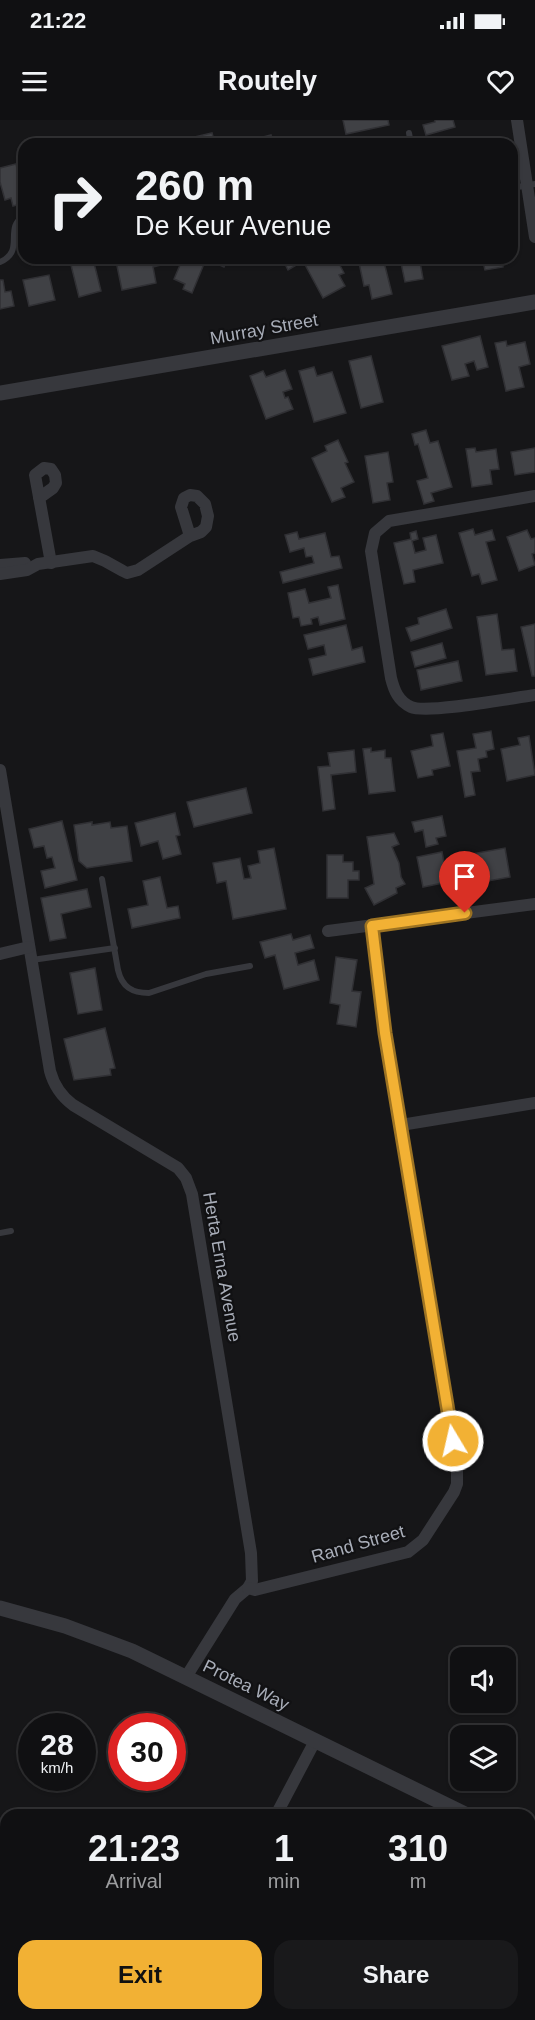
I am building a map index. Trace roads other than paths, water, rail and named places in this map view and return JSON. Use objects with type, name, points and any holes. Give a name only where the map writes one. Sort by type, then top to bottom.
[{"type":"street","points":[[517,120],[531,184],[535,237]]},
{"type":"street","name":"Murray Street","points":[[0,393],[535,302]]},
{"type":"street","points":[[535,496],[389,521],[375,533],[371,551],[391,678],[396,694],[404,703],[422,710],[535,695]]},
{"type":"street","points":[[39,498],[51,562]]},
{"type":"street","points":[[4,569],[27,570],[38,564],[93,556],[123,572],[133,572],[190,536]]},
{"type":"street","name":"Herta Erna Avenue","points":[[0,770],[50,1071],[60,1093],[73,1105],[172,1164],[182,1172],[190,1186],[251,1553],[252,1581],[248,1588]]},
{"type":"street","points":[[328,931],[535,904]]},
{"type":"street","name":"Rand Street","points":[[248,1588],[255,1590],[408,1552],[423,1540],[457,1484],[457,1464],[385,1033],[372,926]]},
{"type":"street","points":[[0,954],[31,954]]},
{"type":"street","points":[[401,1125],[535,1103]]},
{"type":"street","points":[[186,1677],[235,1599],[248,1588]]},
{"type":"street","name":"Protea Way","points":[[0,1608],[90,1634],[132,1651],[455,1809]]},
{"type":"street","points":[[279,1809],[315,1741]]},
{"type":"lane","points":[[410,134],[410,138]]},
{"type":"lane","points":[[0,262],[10,257],[13,252],[14,227],[18,220]]},
{"type":"lane","points":[[102,879],[118,970],[123,985],[140,993],[160,991],[206,974],[250,966]]},
{"type":"lane","points":[[31,954],[115,948]]},
{"type":"lane","points":[[0,1233],[11,1232]]}]
